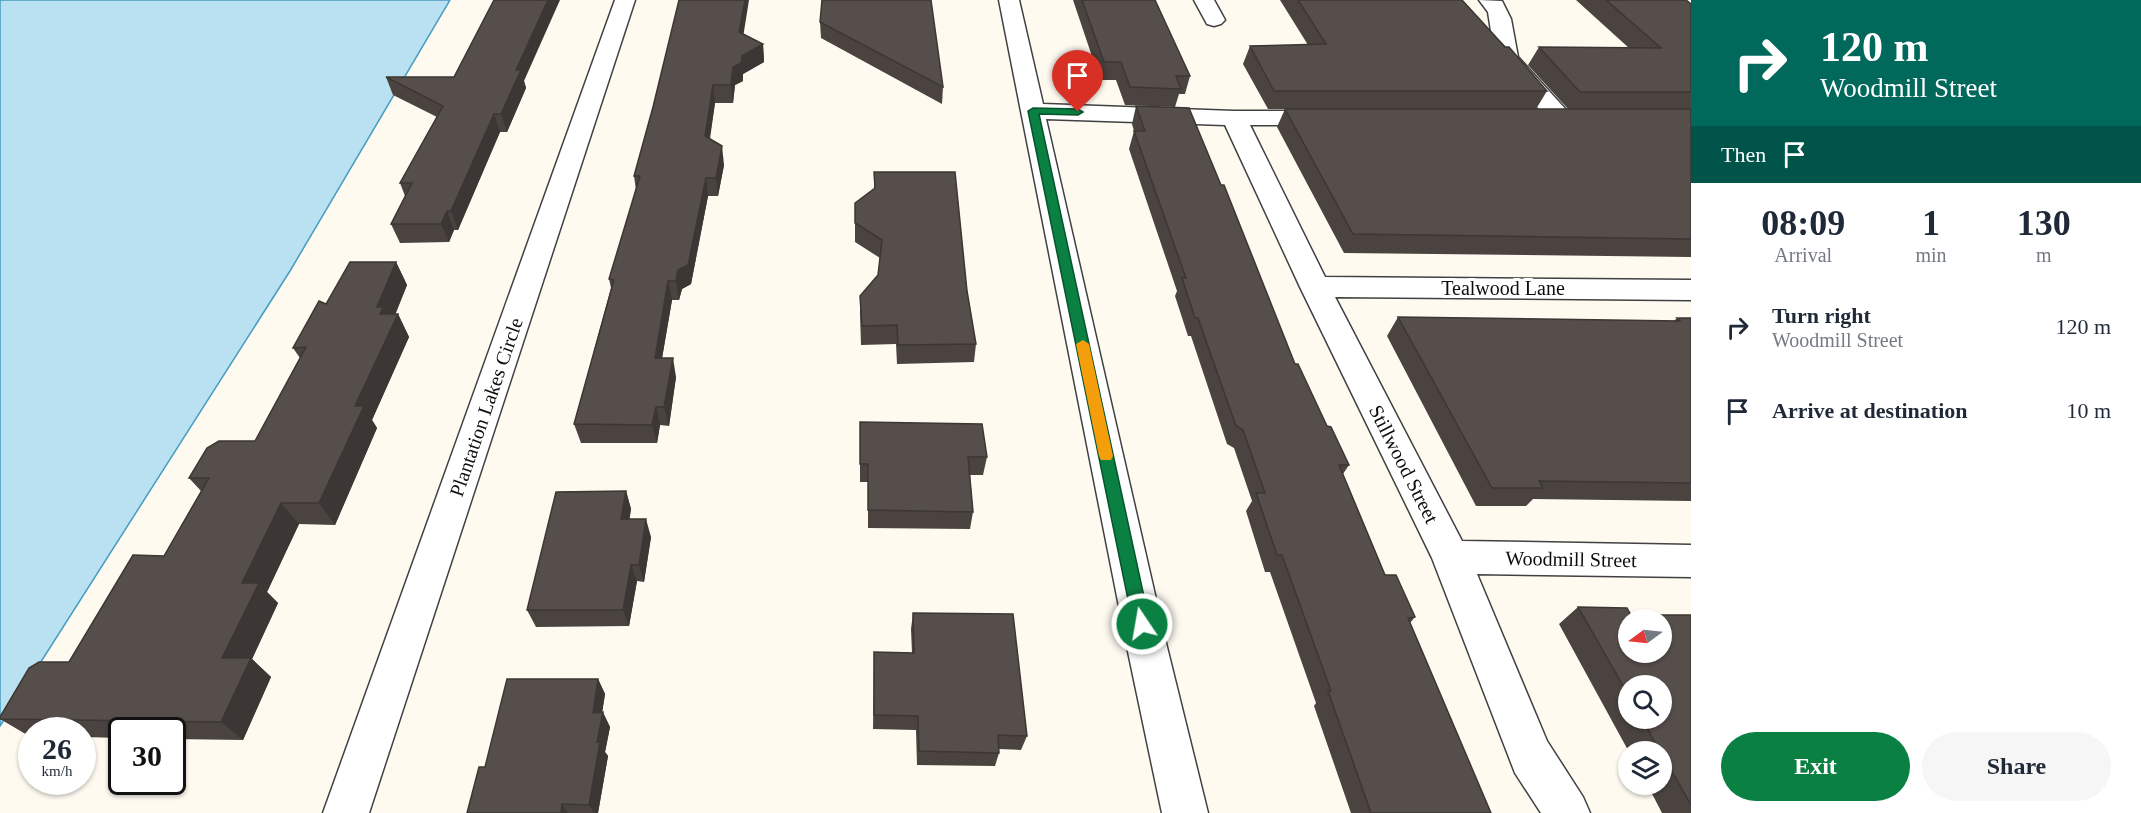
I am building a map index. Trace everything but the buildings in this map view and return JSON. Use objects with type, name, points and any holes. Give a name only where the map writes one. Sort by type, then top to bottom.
[{"type":"street","name":"Plantation Lakes Circle","points":[[346,813],[625,0]]},
{"type":"street","points":[[1009,0],[1144,636],[1185,813]]},
{"type":"street","points":[[1204,0],[1215,20]]},
{"type":"street","points":[[1489,0],[1495,4],[1502,23],[1508,59],[1572,118],[1524,118]]},
{"type":"street","points":[[1033,111],[1234,118],[1348,118]]},
{"type":"street","name":"Stillwood Street","points":[[1234,118],[1315,287],[1450,557],[1531,757],[1567,813]]},
{"type":"street","name":"Tealwood Lane","points":[[1315,287],[1691,290]]},
{"type":"street","name":"Woodmill Street","points":[[1450,557],[1691,561]]},
{"type":"water","points":[[0,0],[450,0],[290,271],[0,726]]},
{"type":"slow traffic","points":[[1083,344],[1106,456]]},
{"type":"route","points":[[1078,112],[1033,111],[1142,624]]}]
